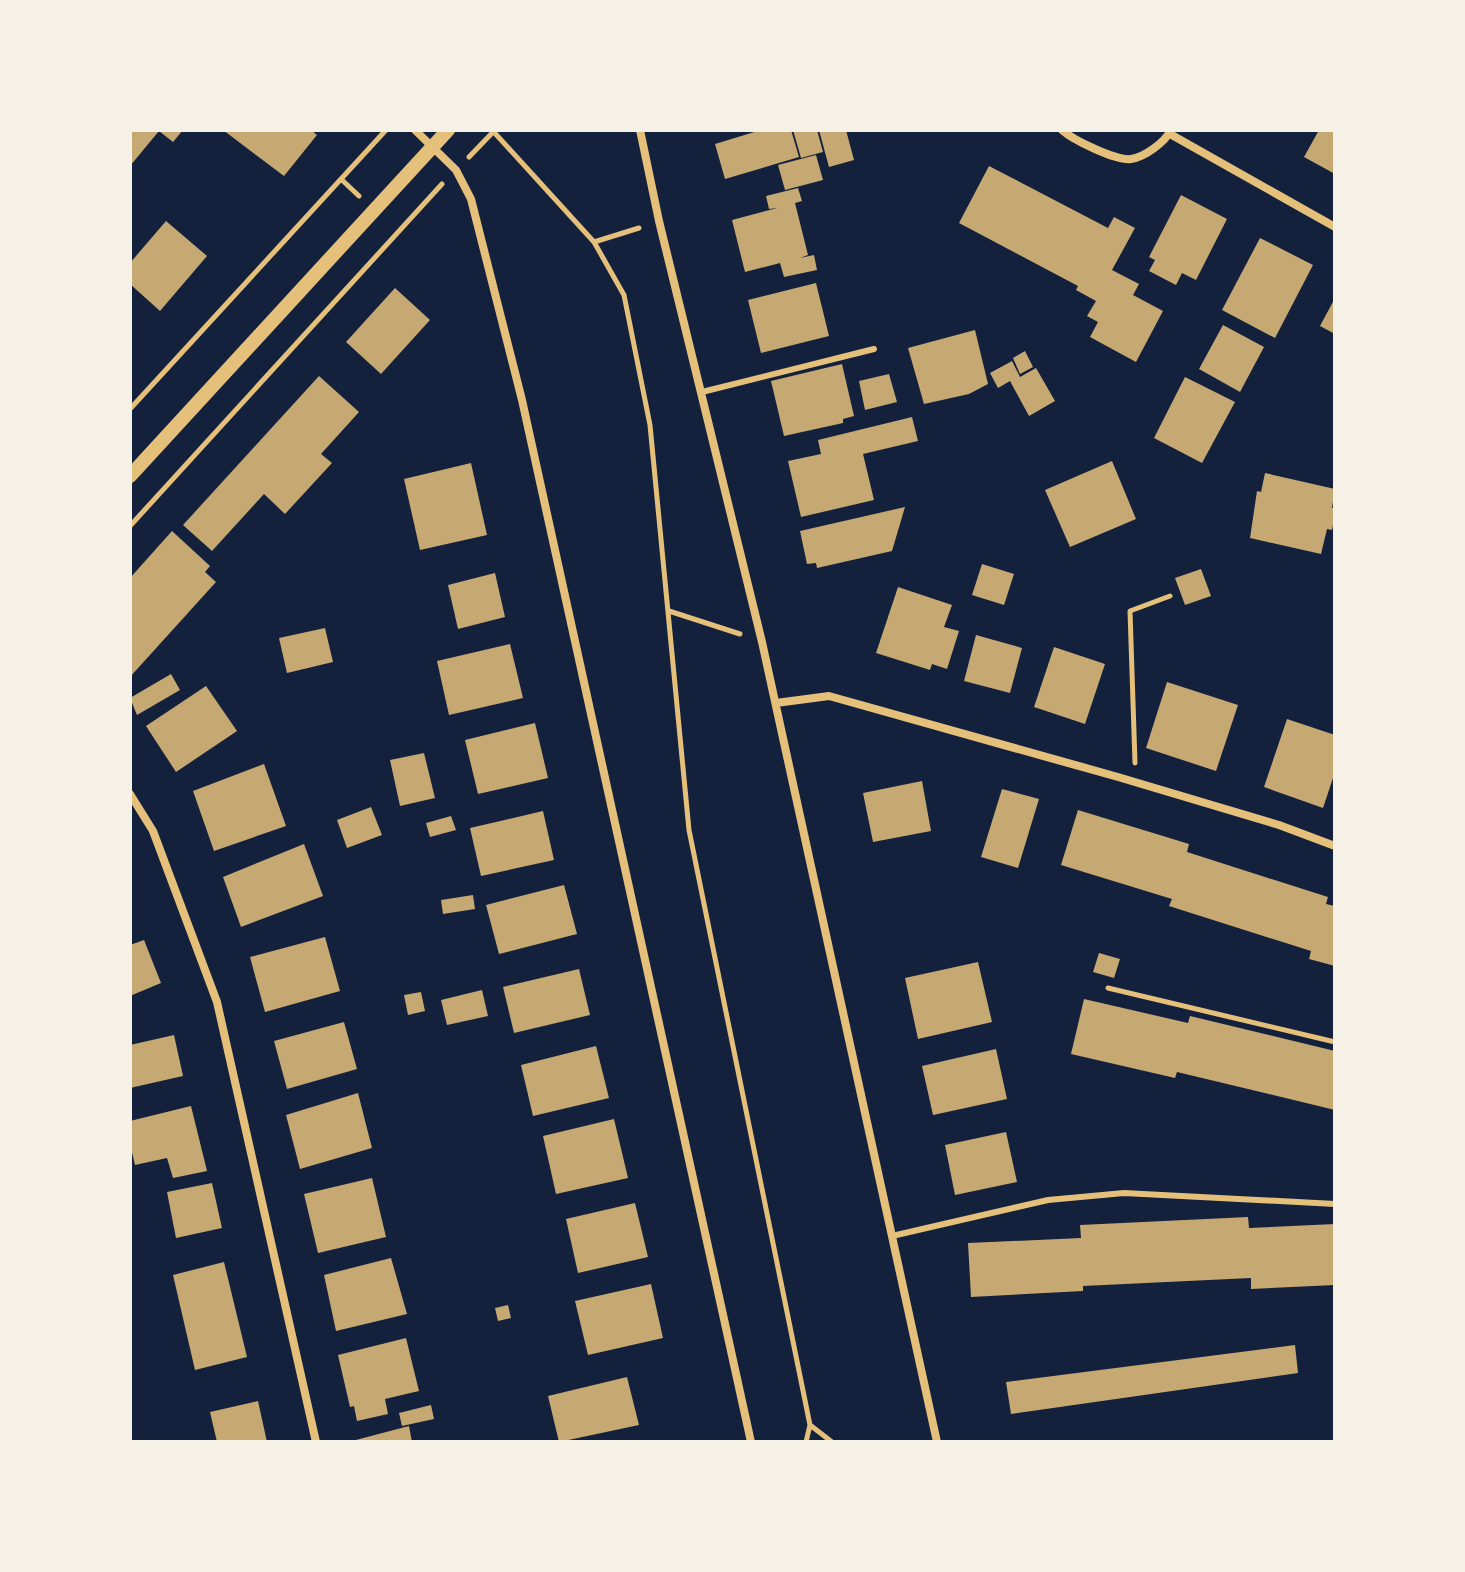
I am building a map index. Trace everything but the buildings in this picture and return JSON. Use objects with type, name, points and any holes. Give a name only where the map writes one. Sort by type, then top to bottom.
[{"type":"street","points":[[415,130],[456,170],[471,199],[522,400],[751,1442]]},
{"type":"street","points":[[130,476],[448,130]]},
{"type":"street","points":[[640,130],[659,221],[776,703],[937,1442]]},
{"type":"street","points":[[1062,130],[1107,154],[1130,159],[1152,149],[1170,132],[1335,227]]},
{"type":"street","points":[[776,703],[829,696],[1136,782],[1279,825],[1335,846]]},
{"type":"street","points":[[130,794],[153,831],[217,1002],[316,1442]]},
{"type":"lane","points":[[702,392],[874,349]]},
{"type":"lane","points":[[892,1236],[1048,1200],[1124,1193],[1335,1204]]},
{"type":"path","points":[[130,409],[386,130]]},
{"type":"path","points":[[130,526],[415,211],[494,130],[594,242],[624,295],[650,425],[689,830],[810,1425],[806,1442]]},
{"type":"path","points":[[594,242],[659,221]]},
{"type":"path","points":[[1136,782],[1130,611],[1170,596]]},
{"type":"path","points":[[669,611],[762,642]]},
{"type":"path","points":[[1108,988],[1335,1042]]},
{"type":"path","points":[[810,1425],[832,1442]]}]
